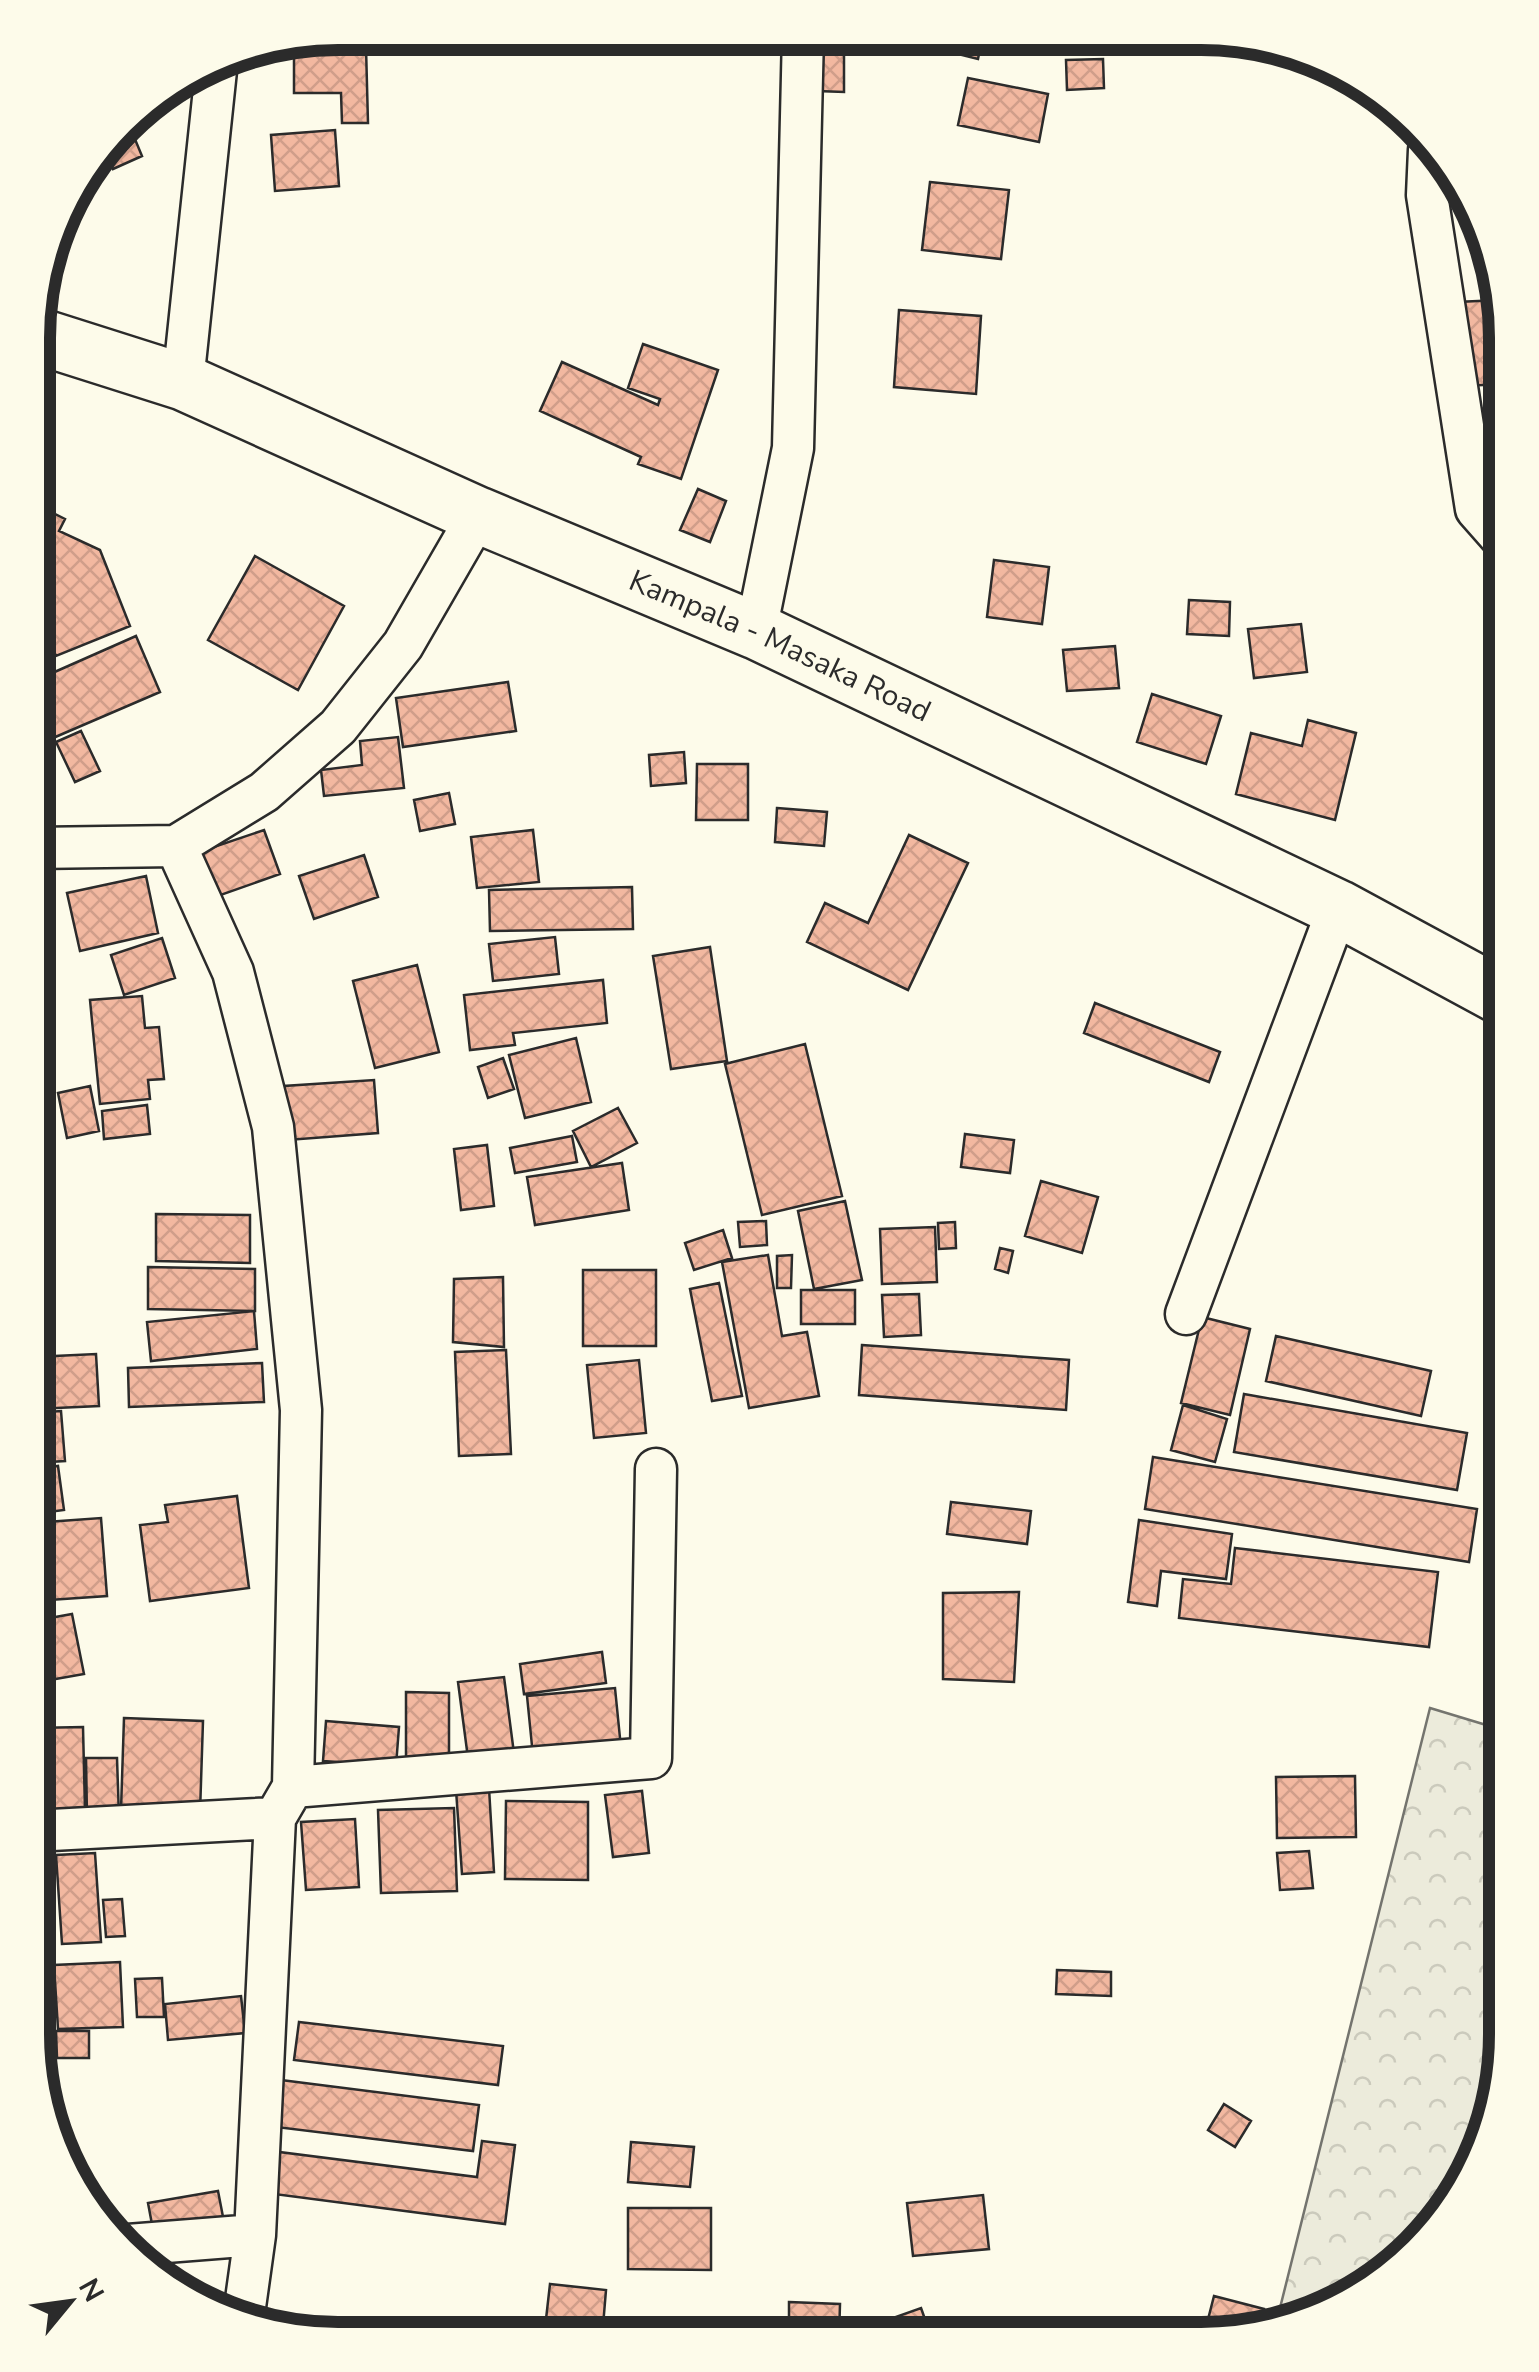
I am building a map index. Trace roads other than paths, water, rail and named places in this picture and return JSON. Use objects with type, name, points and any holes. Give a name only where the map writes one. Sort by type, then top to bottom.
[{"type":"main road","name":"Kampala - Masaka Road","points":[[50,340],[183,382],[478,515],[756,630],[1338,908],[1489,990]]},
{"type":"street","points":[[756,630],[792,448],[803,50]]},
{"type":"street","points":[[183,382],[216,78]]},
{"type":"street","points":[[1428,161],[1427,195],[1476,509],[1489,524]]},
{"type":"street","points":[[50,848],[176,846],[264,792],[338,727],[403,645],[478,515]]},
{"type":"street","points":[[176,846],[233,972],[273,1126],[301,1410],[284,1803],[255,2235],[245,2306]]},
{"type":"street","points":[[1186,1314],[1338,908]]},
{"type":"street","points":[[50,1829],[651,1758],[656,1470]]},
{"type":"street","points":[[141,2244],[255,2235]]}]
